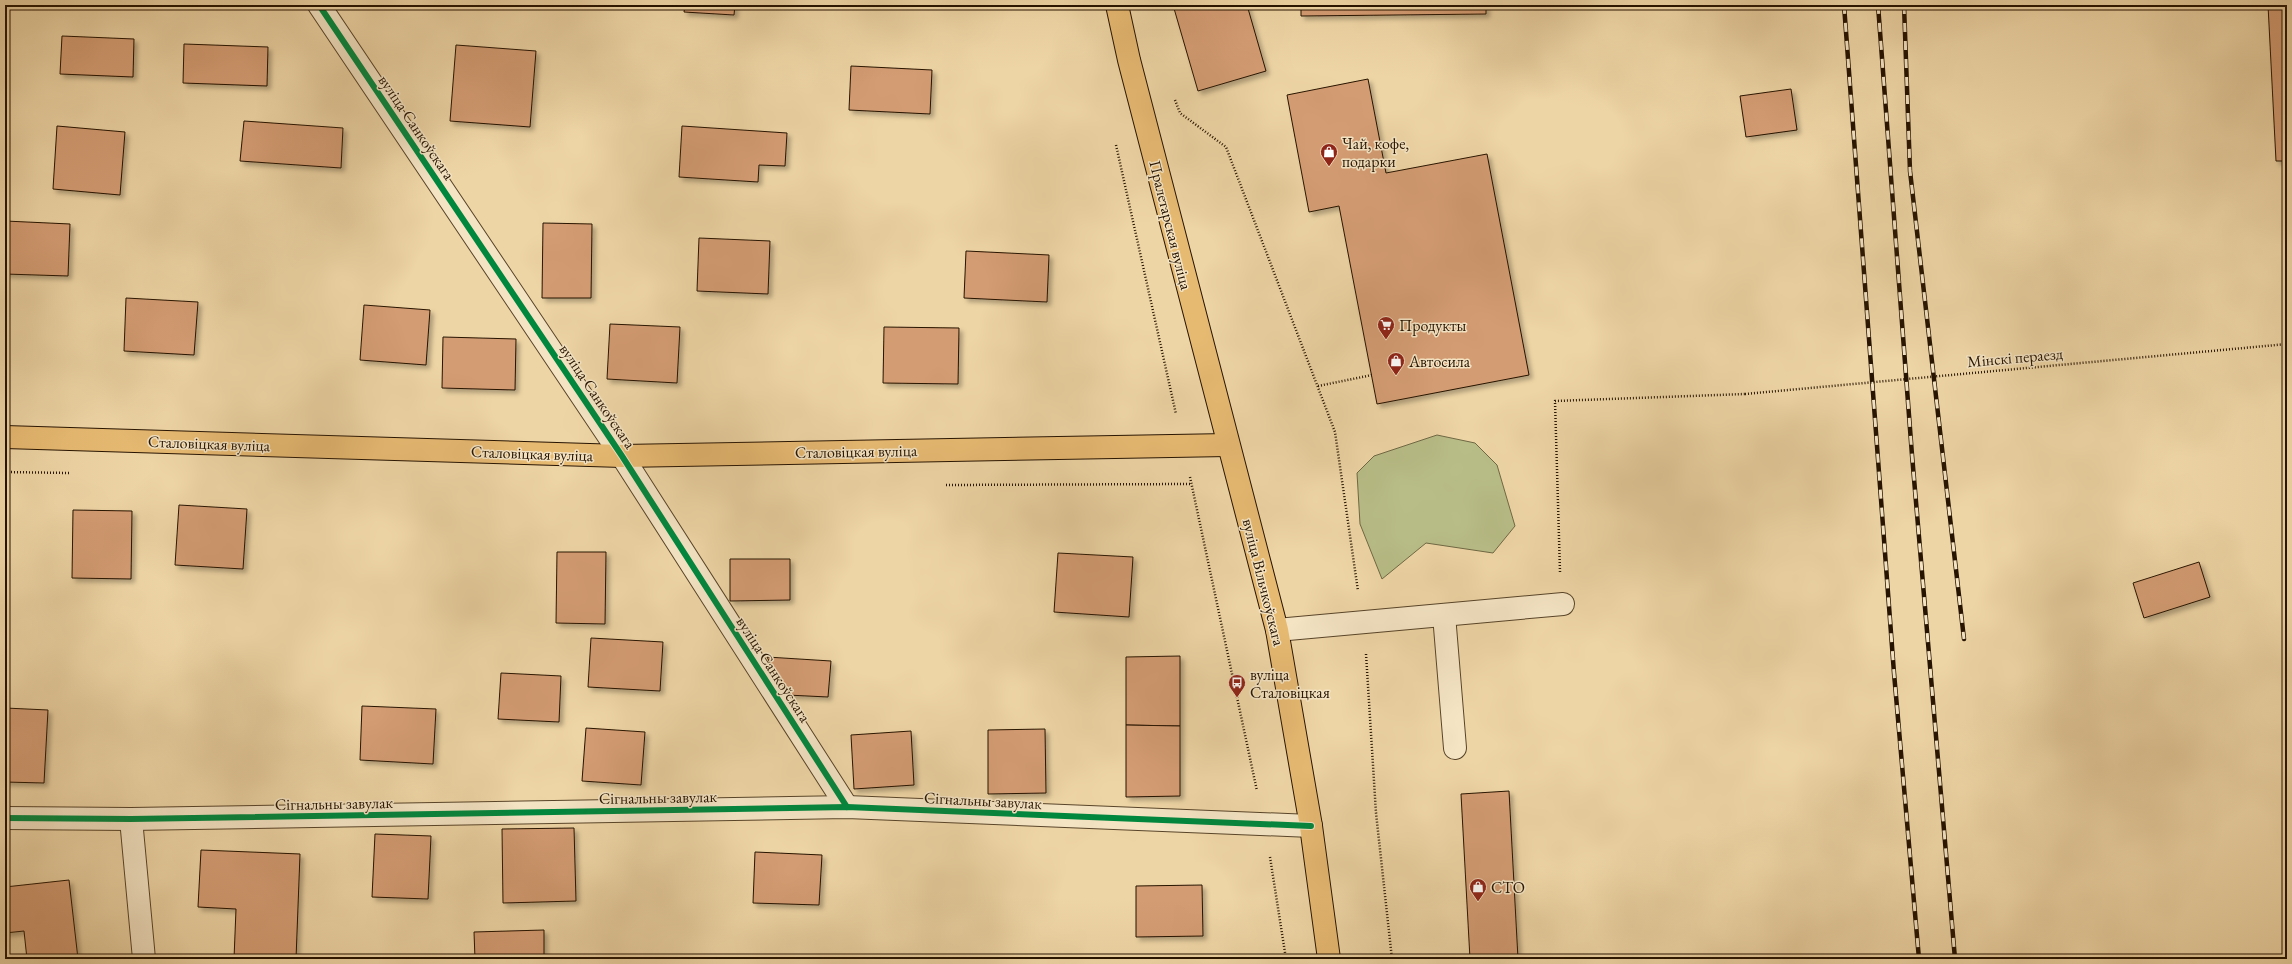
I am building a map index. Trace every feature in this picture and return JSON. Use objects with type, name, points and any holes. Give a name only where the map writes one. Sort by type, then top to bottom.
[{"type":"main road","name":"Пралетарская вуліца","points":[[1117,5],[1228,444]]},
{"type":"main road","name":"Сталовіцкая вуліца","points":[[5,437],[622,456],[1228,444]]},
{"type":"main road","name":"вуліца Вільчкоўскага","points":[[1228,444],[1277,630],[1311,826],[1329,959]]},
{"type":"street","name":"вуліца Санкоўскага","points":[[319,5],[622,456],[847,807]]},
{"type":"street","points":[[1277,630],[1362,621],[1564,604]]},
{"type":"street","points":[[1444,615],[1455,748]]},
{"type":"street","name":"Сігнальны завулак","points":[[5,818],[131,819],[847,807],[1265,826],[1311,826]]},
{"type":"street","points":[[131,819],[144,959]]},
{"type":"path","points":[[1173,97],[1180,113],[1226,147],[1335,432],[1362,621],[1368,674],[1376,813],[1392,959]]},
{"type":"path","points":[[1115,140],[1183,445],[1265,826],[1286,959]]},
{"type":"path","points":[[1318,386],[1372,375]]},
{"type":"green space","points":[[1437,435],[1475,443],[1497,465],[1515,526],[1493,553],[1426,543],[1382,579],[1360,524],[1357,473],[1374,456]]},
{"type":"building","points":[[685,5],[735,5],[734,15],[684,12]]},
{"type":"building","points":[[1173,5],[1247,5],[1266,71],[1198,91]]},
{"type":"building","points":[[1301,5],[1486,5],[1486,14],[1301,16]]},
{"type":"building","points":[[2268,5],[2287,5],[2287,161],[2276,161]]},
{"type":"building","points":[[62,36],[134,39],[133,77],[60,74]]},
{"type":"building","points":[[184,44],[268,47],[267,86],[183,83]]},
{"type":"building","points":[[456,45],[536,51],[530,127],[450,121]]},
{"type":"building","points":[[851,66],[932,70],[930,114],[849,110]]},
{"type":"building","points":[[1368,79],[1386,173],[1487,154],[1529,375],[1377,404],[1339,206],[1309,212],[1287,95]]},
{"type":"building","points":[[1791,89],[1797,130],[1746,137],[1740,96]]},
{"type":"building","points":[[244,121],[343,128],[341,168],[240,161]]},
{"type":"building","points":[[57,126],[125,132],[120,195],[53,189]]},
{"type":"building","points":[[682,126],[787,133],[785,166],[759,165],[758,182],[679,177]]},
{"type":"building","points":[[5,221],[70,224],[68,276],[5,274]]},
{"type":"building","points":[[543,223],[592,224],[591,298],[542,298]]},
{"type":"building","points":[[699,238],[770,241],[768,294],[697,291]]},
{"type":"building","points":[[966,251],[1049,255],[1047,302],[964,298]]},
{"type":"building","points":[[126,298],[198,302],[194,355],[124,351]]},
{"type":"building","points":[[364,305],[430,310],[426,365],[360,360]]},
{"type":"building","points":[[610,324],[680,327],[677,383],[607,379]]},
{"type":"building","points":[[884,327],[959,328],[958,384],[883,383]]},
{"type":"building","points":[[443,337],[516,339],[515,390],[442,388]]},
{"type":"building","points":[[179,505],[247,509],[243,569],[175,565]]},
{"type":"building","points":[[73,510],[132,511],[131,579],[72,578]]},
{"type":"building","points":[[557,552],[606,552],[605,624],[556,623]]},
{"type":"building","points":[[1058,553],[1133,557],[1129,617],[1054,612]]},
{"type":"building","points":[[730,559],[790,559],[790,600],[730,601]]},
{"type":"building","points":[[2199,562],[2210,597],[2144,618],[2133,583]]},
{"type":"building","points":[[591,638],[663,642],[660,691],[588,687]]},
{"type":"building","points":[[1180,656],[1180,726],[1126,725],[1126,657]]},
{"type":"building","points":[[767,657],[831,661],[828,697],[787,695]]},
{"type":"building","points":[[501,673],[561,676],[559,722],[498,719]]},
{"type":"building","points":[[362,706],[436,709],[433,764],[360,760]]},
{"type":"building","points":[[5,708],[48,710],[44,783],[5,782]]},
{"type":"building","points":[[1126,725],[1180,726],[1180,796],[1126,797]]},
{"type":"building","points":[[586,728],[645,732],[641,785],[582,781]]},
{"type":"building","points":[[1045,729],[1046,793],[988,794],[988,730]]},
{"type":"building","points":[[911,731],[914,785],[854,789],[851,735]]},
{"type":"building","points":[[1509,791],[1518,959],[1470,959],[1461,794]]},
{"type":"building","points":[[574,828],[576,901],[503,903],[502,829]]},
{"type":"building","points":[[375,834],[431,836],[428,899],[372,897]]},
{"type":"building","points":[[201,850],[300,854],[296,959],[234,959],[236,909],[198,907]]},
{"type":"building","points":[[755,852],[822,855],[819,905],[753,903]]},
{"type":"building","points":[[69,880],[78,959],[27,959],[24,931],[5,933],[5,887]]},
{"type":"building","points":[[1202,885],[1203,936],[1136,937],[1136,886]]},
{"type":"building","points":[[544,930],[544,959],[475,959],[474,932]]},
{"type":"railway","points":[[1844,5],[1894,673],[1919,959]]},
{"type":"railway","points":[[1878,5],[1912,455],[1955,959]]},
{"type":"railway","points":[[1904,5],[1910,171],[1964,639]]},
{"type":"cycle path","points":[[319,5],[622,456],[847,807]]},
{"type":"cycle path","points":[[5,818],[131,819],[847,807],[1311,826]]},
{"type":"place","name":"Чай, кофе, подарки","points":[[1329,167]]},
{"type":"place","name":"Продукты","points":[[1386,340]]},
{"type":"place","name":"Автосила","points":[[1396,376]]},
{"type":"place","name":"вуліца Сталовіцкая","points":[[1237,698]]},
{"type":"place","name":"СТО","points":[[1478,902]]}]
